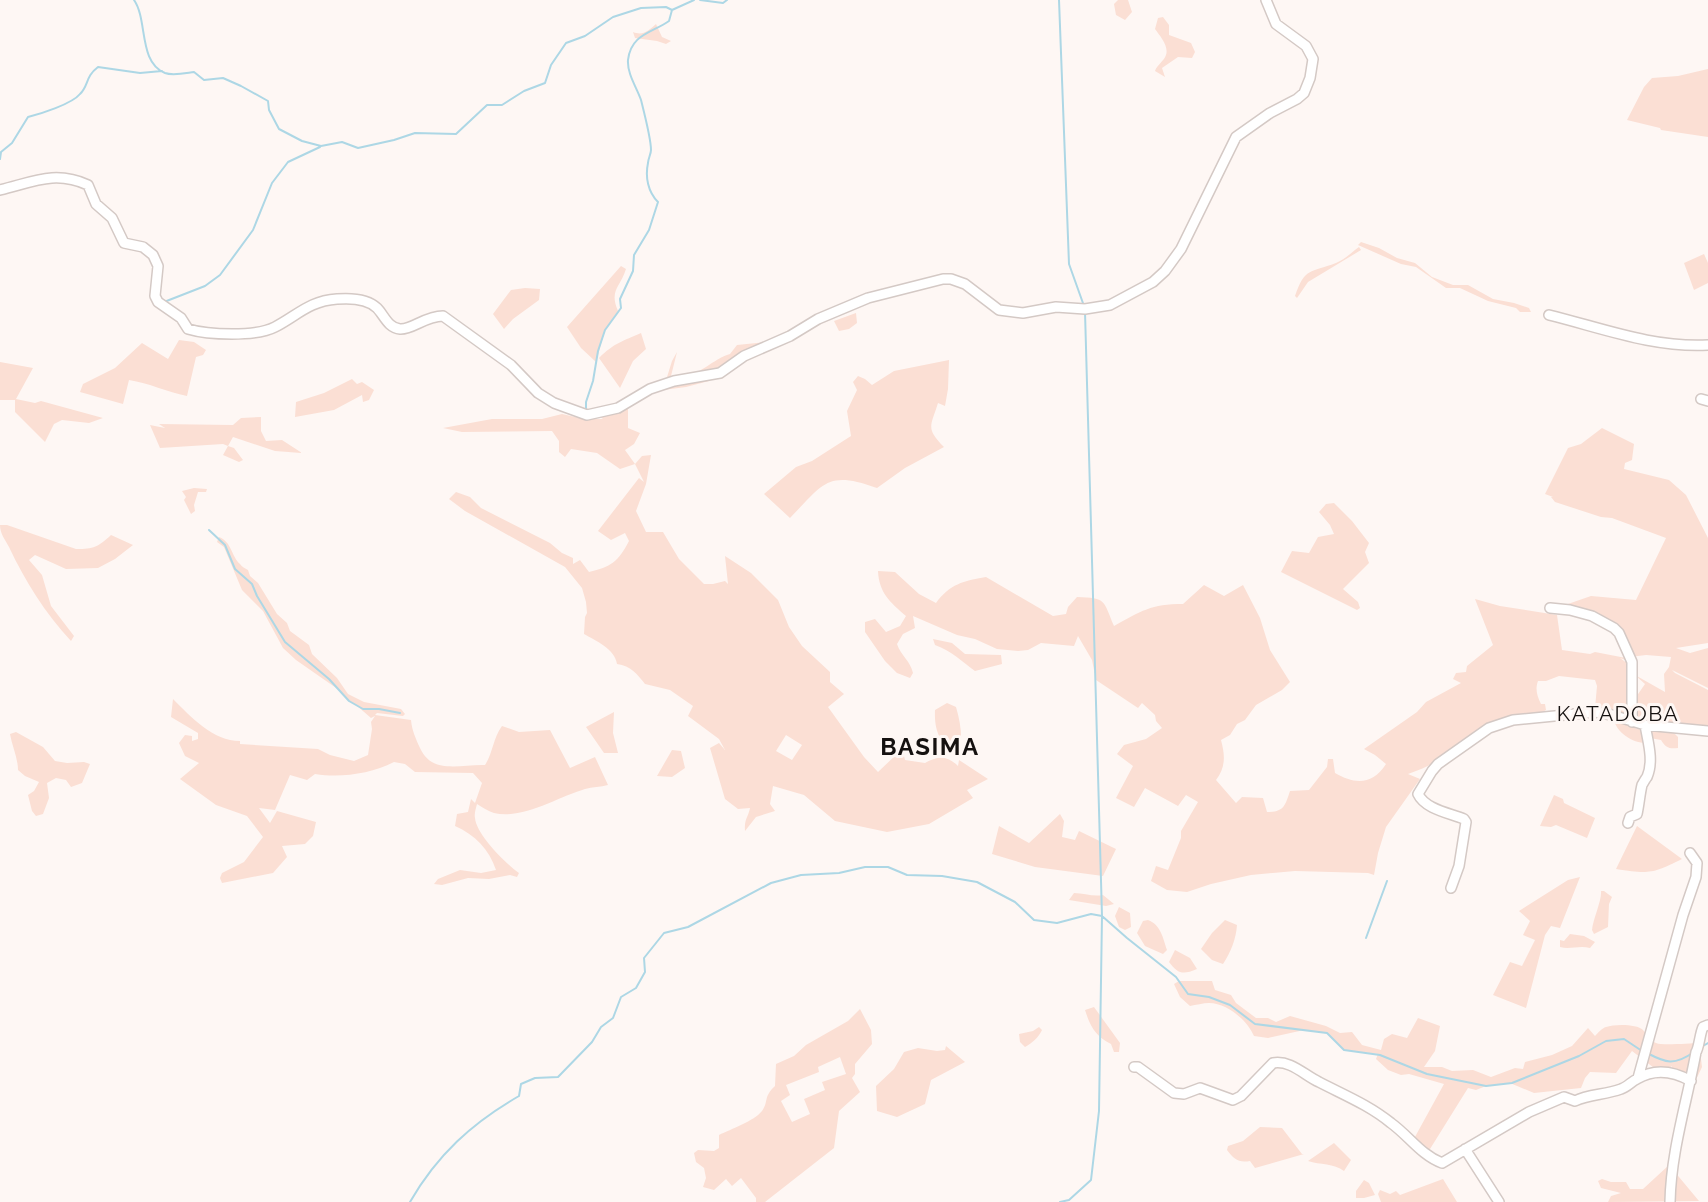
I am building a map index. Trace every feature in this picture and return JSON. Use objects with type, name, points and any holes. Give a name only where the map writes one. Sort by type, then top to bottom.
[{"type":"street","points":[[0,190],[39,181],[46,177],[73,178],[88,185],[96,204],[112,218],[124,243],[143,247],[153,255],[158,266],[155,296],[158,302],[181,318],[188,329],[263,332],[306,307],[321,301],[336,299],[357,299],[368,302],[376,307],[393,327],[399,329],[426,318],[443,316],[511,365],[545,398],[587,415],[618,408],[650,389],[674,381],[720,373],[744,357],[790,336],[818,319],[868,298],[943,279],[958,280],[999,310],[1023,312],[1056,307],[1085,309],[1110,305],[1138,292],[1165,271],[1181,249],[1236,137],[1270,112],[1297,99],[1304,93],[1310,78],[1313,58],[1306,46],[1276,24],[1266,0]]},
{"type":"street","points":[[1549,315],[1644,341],[1677,345],[1708,345]]},
{"type":"street","points":[[1550,608],[1592,616],[1619,633],[1632,662],[1632,722]]},
{"type":"street","points":[[1451,888],[1459,866],[1466,822],[1464,819],[1432,807],[1421,800],[1418,795],[1438,764],[1489,728],[1513,720],[1584,712],[1610,714],[1645,725],[1708,731]]},
{"type":"street","points":[[1628,823],[1630,817],[1637,814],[1642,793],[1641,785],[1647,778],[1650,766],[1645,725]]},
{"type":"street","points":[[1638,1077],[1683,915],[1696,877],[1697,863],[1690,854]]},
{"type":"street","points":[[1670,1202],[1676,1142],[1699,1039],[1703,1027],[1708,1025]]},
{"type":"street","points":[[1134,1067],[1174,1093],[1184,1094],[1200,1088],[1233,1100],[1241,1096],[1266,1068],[1278,1062],[1300,1069],[1319,1082],[1363,1103],[1392,1123],[1415,1145],[1442,1163],[1529,1112],[1564,1097],[1575,1101],[1587,1095],[1622,1089],[1638,1077],[1666,1071],[1679,1074],[1691,1081]]},
{"type":"street","points":[[1466,1149],[1499,1202]]},
{"type":"shaded area","points":[[1118,0],[1128,0],[1132,12],[1125,20],[1116,15],[1114,4]]},
{"type":"shaded area","points":[[1163,17],[1169,25],[1169,35],[1191,43],[1195,52],[1192,58],[1178,57],[1162,68],[1165,77],[1155,71],[1167,52],[1164,41],[1155,29],[1158,18]]},
{"type":"shaded area","points":[[656,24],[662,37],[671,41],[666,44],[635,38],[633,32],[643,33]]},
{"type":"shaded area","points":[[1708,69],[1708,137],[1661,130],[1627,120],[1644,87],[1652,78],[1678,76]]},
{"type":"shaded area","points":[[1361,242],[1379,248],[1397,258],[1415,263],[1432,277],[1453,285],[1468,285],[1493,299],[1529,308],[1531,312],[1520,312],[1516,308],[1488,301],[1460,288],[1446,288],[1416,267],[1401,264],[1358,245]]},
{"type":"shaded area","points":[[1359,247],[1361,250],[1308,282],[1297,298],[1295,296],[1306,275],[1339,262]]},
{"type":"shaded area","points":[[1704,254],[1708,263],[1708,283],[1694,290],[1684,263]]},
{"type":"shaded area","points":[[621,266],[626,269],[615,293],[618,311],[605,330],[596,362],[581,348],[567,327]]},
{"type":"shaded area","points":[[540,289],[539,300],[513,319],[504,329],[493,314],[511,290]]},
{"type":"shaded area","points":[[856,313],[857,323],[849,329],[839,331],[834,321]]},
{"type":"shaded area","points":[[641,333],[646,349],[633,361],[620,388],[599,358],[624,340]]},
{"type":"shaded area","points":[[179,340],[194,342],[206,350],[203,355],[196,357],[187,396],[129,380],[123,404],[80,392],[83,384],[115,368],[142,343],[168,359]]},
{"type":"shaded area","points":[[778,341],[730,363],[709,381],[663,390],[677,352],[671,376],[679,378],[694,374],[730,354],[737,345]]},
{"type":"shaded area","points":[[949,360],[945,406],[938,403],[931,427],[934,435],[944,447],[905,468],[877,488],[847,480],[828,483],[819,488],[790,518],[764,494],[796,467],[812,461],[851,436],[847,411],[857,390],[853,382],[858,376],[872,385],[894,371]]},
{"type":"shaded area","points":[[0,362],[33,368],[16,399],[35,403],[41,401],[103,418],[89,423],[62,420],[54,424],[45,442],[15,412],[15,400],[0,400]]},
{"type":"shaded area","points":[[352,379],[357,384],[362,382],[374,390],[369,400],[363,402],[362,395],[334,410],[295,417],[296,402],[324,393]]},
{"type":"shaded area","points":[[628,402],[628,428],[640,433],[634,444],[625,450],[635,464],[620,469],[597,453],[571,449],[565,457],[559,452],[559,441],[552,431],[462,432],[443,428],[492,419],[542,419],[562,414],[584,419],[603,419],[600,417]]},
{"type":"shaded area","points":[[261,417],[261,431],[266,441],[282,440],[302,453],[275,451],[233,437],[228,446],[223,444],[160,448],[150,425],[165,428],[159,424],[233,425],[241,418]]},
{"type":"shaded area","points":[[1602,428],[1634,444],[1632,460],[1625,463],[1624,469],[1669,480],[1686,495],[1708,538],[1708,643],[1676,648],[1690,653],[1708,648],[1708,688],[1672,670],[1708,690],[1708,732],[1698,731],[1670,717],[1682,731],[1595,708],[1597,686],[1595,680],[1559,676],[1546,681],[1538,681],[1538,695],[1541,704],[1545,704],[1546,710],[1537,714],[1510,718],[1448,755],[1408,774],[1420,779],[1386,827],[1374,875],[1295,871],[1251,875],[1187,892],[1167,890],[1151,881],[1156,866],[1168,870],[1181,838],[1181,831],[1198,802],[1186,795],[1178,806],[1145,788],[1134,807],[1116,798],[1133,766],[1117,754],[1124,745],[1146,739],[1162,728],[1156,721],[1155,715],[1142,703],[1138,708],[1096,680],[1092,660],[1078,636],[1074,646],[1041,643],[1028,650],[997,649],[913,616],[915,628],[903,634],[897,644],[912,669],[913,673],[910,678],[897,673],[885,661],[865,632],[865,622],[875,619],[886,632],[900,626],[906,616],[883,591],[878,571],[895,572],[919,594],[936,603],[952,587],[986,577],[1053,616],[1066,614],[1068,607],[1077,597],[1094,598],[1103,602],[1114,626],[1147,609],[1183,604],[1204,585],[1224,596],[1243,585],[1260,618],[1270,650],[1290,682],[1282,690],[1256,705],[1245,720],[1237,724],[1230,735],[1221,740],[1224,761],[1216,780],[1236,803],[1242,797],[1263,798],[1267,812],[1277,811],[1285,804],[1290,791],[1309,790],[1327,767],[1328,759],[1333,759],[1335,773],[1356,781],[1369,779],[1381,771],[1386,764],[1364,749],[1417,712],[1426,702],[1461,683],[1453,679],[1456,673],[1466,672],[1467,666],[1493,645],[1475,599],[1500,606],[1557,615],[1562,650],[1590,654],[1595,652],[1631,659],[1631,662],[1620,658],[1631,666],[1634,700],[1645,684],[1635,675],[1665,692],[1664,674],[1669,667],[1671,657],[1646,655],[1630,657],[1628,639],[1565,605],[1591,596],[1636,600],[1666,538],[1612,518],[1601,517],[1555,502],[1551,497],[1553,497],[1545,494],[1568,448],[1581,444]]},
{"type":"shaded area","points":[[228,446],[234,448],[243,460],[239,462],[223,455]]},
{"type":"shaded area","points":[[651,455],[646,484],[636,511],[646,532],[663,532],[679,559],[704,584],[725,581],[728,584],[725,556],[751,573],[778,600],[789,627],[802,646],[830,672],[830,682],[844,694],[828,707],[864,757],[878,772],[899,752],[903,752],[905,760],[925,763],[942,758],[958,766],[959,760],[988,779],[967,790],[973,798],[929,824],[887,832],[835,821],[804,795],[773,786],[770,804],[775,811],[756,817],[745,831],[750,808],[738,809],[725,799],[710,748],[719,743],[725,750],[719,739],[688,716],[693,706],[670,690],[645,684],[630,669],[617,664],[609,650],[584,634],[586,602],[582,588],[565,567],[465,511],[449,499],[456,492],[470,497],[481,508],[550,543],[562,553],[573,558],[573,564],[580,560],[589,572],[613,562],[625,548],[629,541],[625,533],[611,540],[598,531],[639,478],[644,482],[635,464],[642,456]],"holes":[[[786,735],[802,745],[792,760],[776,751]]]},
{"type":"shaded area","points":[[194,488],[207,489],[206,492],[198,492],[194,505],[195,511],[191,514],[182,491]]},
{"type":"shaded area","points":[[1334,503],[1369,543],[1365,552],[1369,563],[1343,589],[1358,602],[1360,608],[1357,610],[1281,572],[1292,551],[1309,553],[1318,537],[1334,534],[1319,512],[1326,504]]},
{"type":"shaded area","points":[[0,525],[7,525],[76,549],[95,546],[111,535],[133,545],[115,559],[98,568],[66,569],[35,555],[29,560],[42,575],[51,606],[74,636],[71,641],[44,608],[29,584],[3,536]]},
{"type":"shaded area","points":[[219,537],[226,542],[237,561],[258,583],[277,614],[287,623],[290,631],[309,645],[312,654],[337,678],[348,694],[364,702],[401,709],[405,714],[403,716],[377,713],[375,715],[411,720],[420,748],[432,762],[448,766],[485,765],[502,726],[519,732],[550,730],[570,768],[595,757],[608,785],[585,789],[540,807],[516,813],[494,813],[477,804],[475,816],[480,832],[500,856],[519,873],[517,877],[510,875],[489,879],[468,878],[442,885],[434,884],[438,879],[460,870],[481,873],[496,870],[480,844],[455,826],[457,814],[468,812],[471,799],[475,803],[482,783],[473,773],[415,772],[405,764],[394,762],[375,770],[355,774],[335,776],[315,774],[307,780],[290,775],[275,810],[259,808],[270,823],[277,811],[316,822],[313,836],[305,844],[282,846],[287,857],[273,873],[222,883],[220,878],[222,873],[244,862],[263,837],[247,816],[216,805],[180,779],[199,763],[185,756],[179,743],[185,735],[192,736],[192,741],[198,739],[198,733],[171,717],[173,699],[203,727],[221,737],[240,741],[240,744],[318,749],[330,755],[354,761],[368,755],[371,722],[375,716],[371,718],[339,690],[296,660],[283,648],[263,611],[242,590],[224,547],[217,542]]},
{"type":"shaded area","points":[[933,639],[952,643],[965,654],[1001,655],[1002,664],[975,671],[951,653],[935,645]]},
{"type":"shaded area","points":[[947,703],[956,707],[959,719],[961,738],[959,757],[943,742],[937,732],[935,710]]},
{"type":"shaded area","points":[[614,712],[613,733],[618,753],[604,753],[586,727]]},
{"type":"shaded area","points":[[1614,719],[1637,729],[1674,733],[1678,737],[1678,748],[1668,747],[1661,740],[1650,738],[1648,743],[1632,740],[1618,729]]},
{"type":"shaded area","points":[[16,732],[43,747],[55,761],[90,764],[82,783],[71,787],[66,780],[56,778],[47,783],[49,798],[43,814],[36,816],[32,811],[28,795],[34,791],[39,782],[18,770],[10,734]]},
{"type":"shaded area","points":[[672,750],[681,751],[685,768],[672,777],[657,776]]},
{"type":"shaded area","points":[[1554,795],[1563,799],[1564,803],[1595,818],[1587,838],[1556,825],[1540,826]]},
{"type":"shaded area","points":[[1060,814],[1064,821],[1062,837],[1075,840],[1079,831],[1116,849],[1103,876],[1035,867],[992,854],[999,826],[1029,843]]},
{"type":"shaded area","points":[[1637,826],[1682,859],[1650,872],[1616,869]]},
{"type":"shaded area","points":[[1580,877],[1560,928],[1551,926],[1545,935],[1526,1008],[1493,995],[1510,962],[1522,966],[1535,940],[1523,935],[1530,921],[1519,911],[1568,880]]},
{"type":"shaded area","points":[[1601,891],[1612,897],[1609,904],[1608,927],[1594,934],[1592,930]]},
{"type":"shaded area","points":[[1074,893],[1103,895],[1114,904],[1106,906],[1069,900]]},
{"type":"shaded area","points":[[1119,907],[1130,913],[1131,927],[1125,930],[1119,927],[1115,916]]},
{"type":"shaded area","points":[[1148,920],[1161,932],[1167,950],[1163,954],[1145,946],[1137,933],[1143,921]]},
{"type":"shaded area","points":[[1225,920],[1237,925],[1233,945],[1223,964],[1212,960],[1201,949]]},
{"type":"shaded area","points":[[1570,934],[1584,936],[1595,942],[1590,948],[1560,947],[1560,940],[1564,941]]},
{"type":"shaded area","points":[[1175,950],[1190,958],[1197,969],[1184,973],[1175,969],[1169,962]]},
{"type":"shaded area","points":[[1179,981],[1212,981],[1215,990],[1231,995],[1236,1003],[1256,1018],[1268,1018],[1276,1022],[1290,1016],[1326,1026],[1340,1033],[1352,1032],[1362,1045],[1381,1050],[1384,1039],[1392,1034],[1407,1038],[1418,1018],[1440,1026],[1435,1051],[1424,1067],[1442,1067],[1452,1071],[1473,1070],[1491,1077],[1515,1068],[1523,1069],[1525,1062],[1552,1055],[1572,1046],[1588,1028],[1595,1036],[1605,1028],[1620,1025],[1640,1028],[1652,1041],[1659,1044],[1699,1043],[1702,1067],[1692,1088],[1670,1074],[1672,1066],[1662,1074],[1632,1051],[1616,1073],[1590,1072],[1581,1088],[1534,1093],[1510,1083],[1486,1086],[1476,1090],[1468,1088],[1425,1157],[1410,1146],[1444,1084],[1388,1070],[1376,1059],[1378,1054],[1344,1050],[1327,1033],[1304,1030],[1268,1038],[1254,1036],[1236,1014],[1223,1006],[1209,1003],[1190,1006],[1180,997],[1174,984]]},
{"type":"shaded area","points":[[1094,1007],[1120,1043],[1119,1052],[1114,1052],[1111,1044],[1101,1038],[1091,1026],[1085,1010]]},
{"type":"shaded area","points":[[860,1009],[871,1030],[872,1044],[855,1064],[855,1074],[852,1078],[860,1092],[839,1111],[834,1148],[765,1202],[756,1202],[756,1198],[741,1178],[732,1186],[726,1179],[714,1190],[703,1187],[706,1178],[704,1168],[696,1162],[694,1153],[698,1150],[714,1151],[719,1148],[719,1135],[748,1121],[762,1111],[767,1096],[775,1086],[776,1064],[794,1056],[806,1045],[848,1021]],"holes":[[[840,1057],[846,1074],[822,1082],[825,1090],[804,1099],[810,1114],[792,1122],[781,1101],[790,1095],[786,1085],[819,1072],[818,1067]]]},
{"type":"shaded area","points":[[1039,1027],[1042,1030],[1039,1035],[1025,1047],[1020,1042],[1019,1034]]},
{"type":"shaded area","points":[[946,1046],[965,1062],[931,1080],[925,1104],[897,1117],[877,1111],[876,1086],[894,1069],[904,1052],[918,1048],[945,1050]]},
{"type":"shaded area","points":[[1260,1127],[1282,1128],[1304,1154],[1255,1168],[1250,1161],[1239,1161],[1234,1158],[1227,1150],[1228,1146],[1243,1141]]},
{"type":"shaded area","points":[[1334,1143],[1351,1160],[1344,1171],[1331,1165],[1308,1161]]},
{"type":"shaded area","points":[[1669,1165],[1699,1201],[1608,1202],[1611,1196],[1621,1193],[1601,1188],[1598,1181],[1602,1179],[1611,1182],[1626,1182],[1630,1189],[1643,1189]]},
{"type":"shaded area","points":[[1443,1179],[1457,1202],[1381,1202],[1378,1194],[1380,1190],[1390,1194],[1396,1191],[1400,1195]]},
{"type":"shaded area","points":[[1364,1180],[1369,1183],[1375,1195],[1356,1198],[1356,1191]]},
{"type":"waterway","points":[[134,0],[141,18],[147,50],[156,68],[168,74],[194,72],[204,80],[223,78],[268,101],[269,110],[279,129],[302,141],[321,146],[342,142],[358,148],[415,133],[456,134],[487,105],[502,105],[524,91],[545,83],[551,65],[566,43],[585,36],[613,17],[641,8],[666,7],[672,10]]},
{"type":"waterway","points":[[586,410],[598,351],[605,330],[621,308],[620,299],[633,271],[634,255],[649,230],[658,202],[652,194],[647,179],[651,145],[641,100],[629,70],[630,51],[643,35],[669,21],[672,10],[694,0]]},
{"type":"waterway","points":[[700,0],[723,3],[727,0]]},
{"type":"waterway","points":[[1059,0],[1069,264],[1084,306]]},
{"type":"waterway","points":[[0,159],[1,152],[12,143],[28,117],[56,108],[76,98],[98,67],[140,73],[162,71]]},
{"type":"waterway","points":[[164,302],[205,286],[220,275],[253,230],[272,183],[288,162],[320,147]]},
{"type":"waterway","points":[[1060,1202],[1069,1200],[1091,1180],[1099,1111],[1102,916],[1085,312]]},
{"type":"waterway","points":[[209,530],[225,545],[235,569],[252,584],[285,642],[329,679],[349,701],[363,709],[400,713]]},
{"type":"waterway","points":[[410,1202],[444,1155],[486,1117],[519,1096],[521,1084],[535,1078],[558,1077],[592,1042],[601,1027],[613,1018],[621,997],[636,988],[645,972],[644,958],[664,933],[688,927],[771,883],[801,875],[839,873],[865,867],[888,867],[907,875],[942,876],[977,882],[1015,902],[1034,920],[1057,923],[1091,914],[1102,916],[1176,977],[1188,994],[1209,997],[1230,1005],[1255,1024],[1327,1033],[1344,1050],[1380,1055],[1427,1074],[1486,1086],[1512,1083],[1579,1056],[1606,1041],[1624,1039],[1642,1051]]},
{"type":"waterway","points":[[1366,938],[1387,881]]},
{"type":"waterway","points":[[1701,1047],[1708,1043]]},
{"type":"waterway","points":[[1647,1053],[1670,1062],[1694,1052]]},
{"type":"district","name":"KATADOBA","points":[[1618,714]]},
{"type":"district","name":"BASIMA","points":[[930,747]]}]
